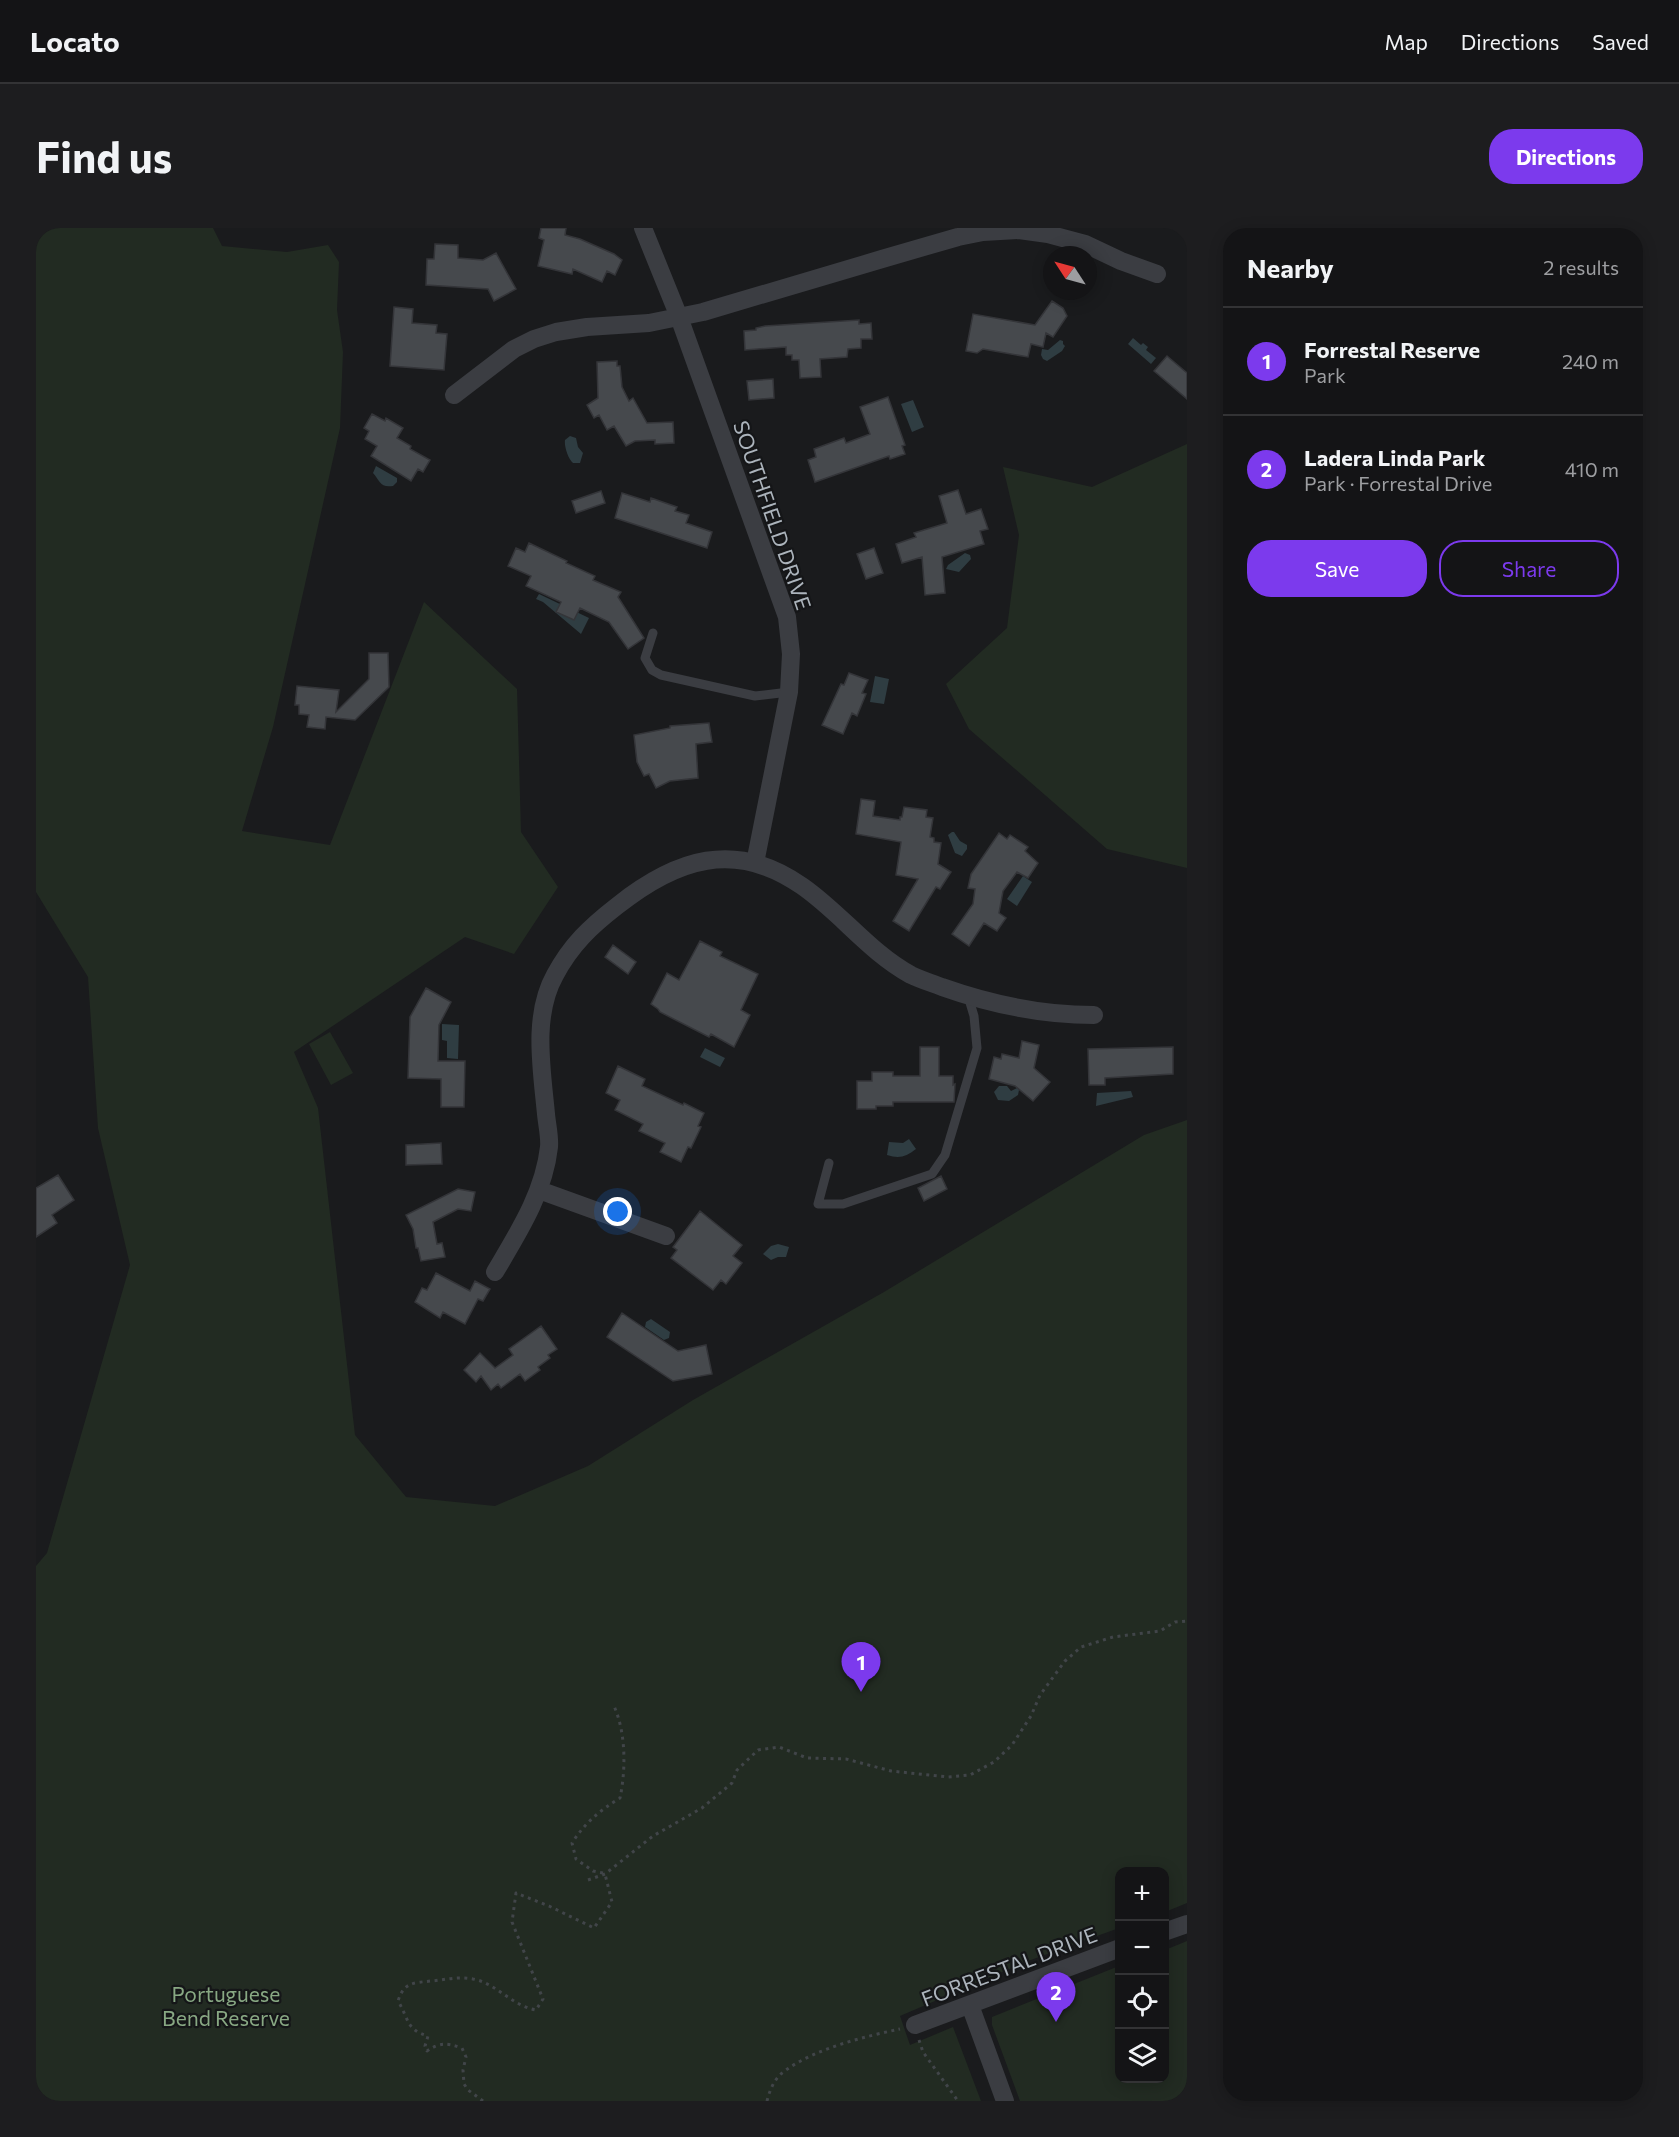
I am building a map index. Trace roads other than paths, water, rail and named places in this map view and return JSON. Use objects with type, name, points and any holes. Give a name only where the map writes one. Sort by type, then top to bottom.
[{"type":"street","name":"SOUTHFIELD DRIVE","points":[[643,228],[679,317],[787,617],[791,654],[789,692],[755,863]]},
{"type":"street","points":[[454,395],[514,350],[534,339],[556,332],[587,327],[649,323],[703,312],[958,237],[983,232],[1019,230],[1048,234],[1082,243],[1157,274]]},
{"type":"street","points":[[495,1272],[519,1232],[539,1190],[545,1170],[549,1144],[541,1021],[548,987],[577,941],[632,894],[663,874],[697,861],[727,859],[755,863],[779,872],[801,885],[860,938],[914,977],[968,996],[1068,1015],[1094,1015]]},
{"type":"street","points":[[539,1190],[666,1236]]},
{"type":"street","points":[[1169,1930],[1187,1923]]},
{"type":"street","name":"FORRESTAL DRIVE","points":[[915,2025],[1115,1950]]},
{"type":"street","points":[[970,2005],[1005,2101]]},
{"type":"lane","points":[[652,633],[645,658],[652,670],[661,675],[755,696],[789,692]]},
{"type":"lane","points":[[828,1163],[818,1204],[843,1204],[932,1174],[945,1155],[977,1048],[974,1016],[968,996]]},
{"type":"place","name":"Forrestal Reserve","points":[[861,1692]]},
{"type":"place","name":"Ladera Linda Park","points":[[1056,2022]]},
{"type":"park label","name":"Portuguese Bend Reserve","points":[[226,2005]]}]
